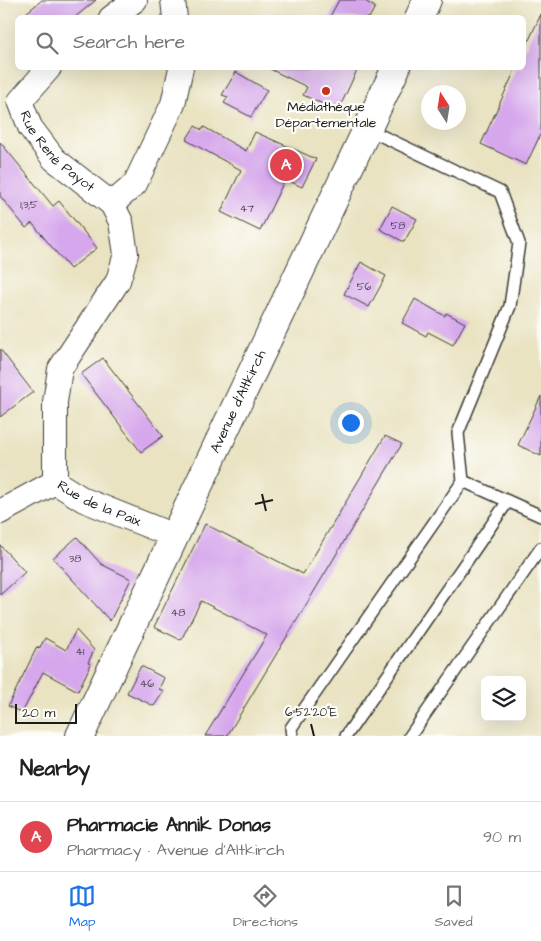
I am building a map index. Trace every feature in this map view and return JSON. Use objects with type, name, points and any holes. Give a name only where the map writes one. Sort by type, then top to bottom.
[{"type":"street","points":[[115,15],[135,0]]},
{"type":"street","points":[[173,0],[176,15]]},
{"type":"street","points":[[420,15],[427,0]]},
{"type":"street","name":"Rue René Payot","points":[[47,70],[20,101],[30,127],[54,158],[112,204],[121,222],[126,254],[118,281],[60,369],[55,402],[55,482]]},
{"type":"street","points":[[112,204],[134,184],[173,104],[181,70]]},
{"type":"street","name":"Avenue d'Altkirch","points":[[80,736],[395,70]]},
{"type":"street","name":"Rue de la Paix","points":[[0,512],[55,482],[84,500],[174,536]]},
{"type":"lane","points":[[290,733],[463,481],[458,433],[510,306],[519,243],[500,192],[367,129]]},
{"type":"lane","points":[[463,481],[541,516]]},
{"type":"lane","points":[[346,736],[508,501]]},
{"type":"lane","points":[[410,736],[541,548]]},
{"type":"building","points":[[42,0],[96,0],[78,15],[24,15]]},
{"type":"building","points":[[339,0],[363,0],[375,7],[371,15],[331,15]]},
{"type":"building","points":[[541,14],[541,133],[526,165],[481,144],[515,70],[526,70],[526,47]]},
{"type":"building","name":"Médiathèque Départementale","points":[[272,70],[357,70],[338,111],[303,95],[307,87]]},
{"type":"building","points":[[236,72],[267,90],[251,117],[224,103],[228,97],[222,95]]},
{"type":"building","points":[[195,126],[202,130],[204,127],[246,151],[255,132],[316,159],[302,187],[285,179],[260,231],[221,212],[241,170],[186,140]]},
{"type":"building","points":[[0,142],[53,206],[59,201],[97,248],[70,269],[32,223],[26,228],[0,196]]},
{"type":"building","points":[[392,206],[417,219],[404,242],[380,229]]},
{"type":"building","points":[[361,262],[386,276],[369,307],[344,294]]},
{"type":"building","points":[[415,299],[445,316],[446,313],[465,323],[453,345],[428,332],[426,336],[402,323]]},
{"type":"building","points":[[0,349],[33,392],[0,417]]},
{"type":"building","points":[[103,358],[163,436],[141,452],[81,374]]},
{"type":"building","points":[[541,396],[541,456],[518,445]]},
{"type":"building","points":[[385,436],[402,444],[327,570],[227,736],[205,736],[267,635],[201,601],[181,640],[154,627],[205,524],[303,574]]},
{"type":"building","points":[[77,537],[101,564],[131,579],[110,621],[53,558]]},
{"type":"building","points":[[0,545],[25,572],[0,595]]},
{"type":"building","points":[[76,630],[94,650],[88,663],[91,664],[78,691],[43,672],[22,713],[8,706],[37,647],[39,649],[45,638],[66,650]]},
{"type":"building","points":[[141,666],[164,678],[159,689],[164,691],[154,706],[127,693]]},
{"type":"place","name":"Médiathèque Départementale","points":[[326,91]]},
{"type":"place","name":"Pharmacie Annik Donas","points":[[286,165]]}]
